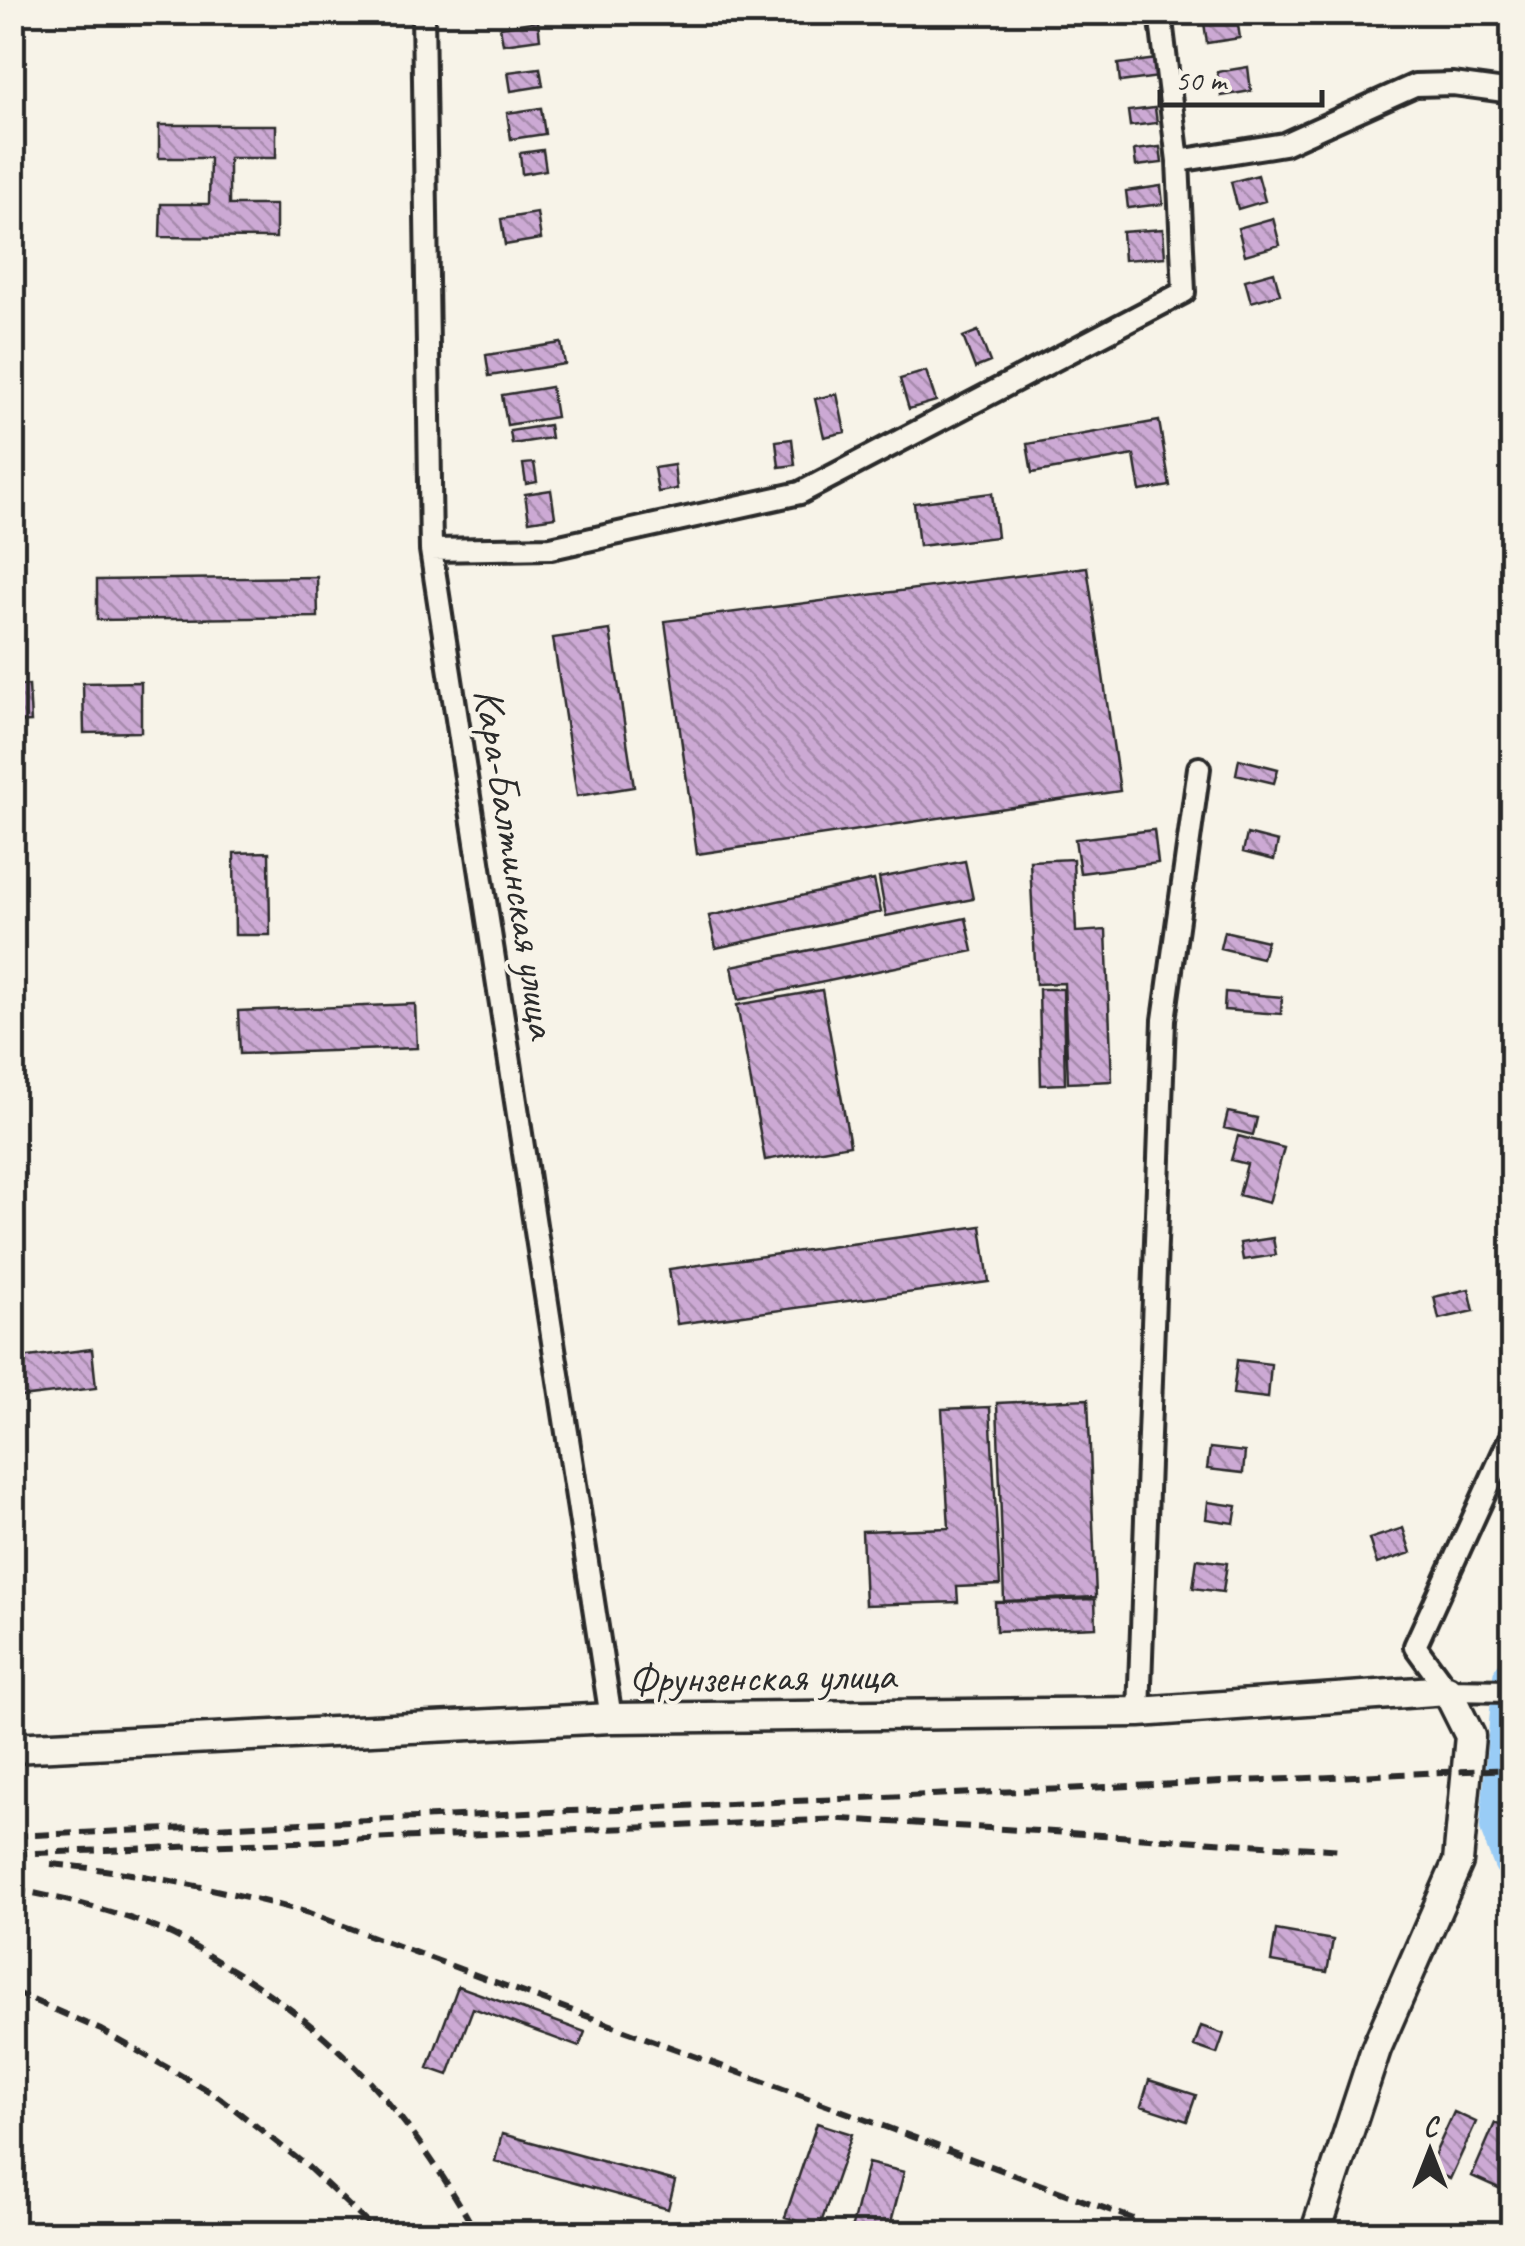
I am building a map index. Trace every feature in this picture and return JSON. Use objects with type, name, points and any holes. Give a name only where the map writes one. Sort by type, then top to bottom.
[{"type":"street","name":"Кара-Балтинская улица","points":[[423,12],[432,550],[610,1718]]},
{"type":"street","points":[[432,550],[551,548],[800,493],[1184,292],[1178,161],[1160,12]]},
{"type":"street","points":[[1178,161],[1284,144],[1415,85],[1453,84],[1512,92]]},
{"type":"street","points":[[1139,1712],[1164,1020],[1199,768]]},
{"type":"street","points":[[1315,2234],[1376,2049],[1458,1862],[1470,1736],[1447,1690],[1415,1646],[1512,1434]]},
{"type":"street","name":"Фрунзенская улица","points":[[12,1748],[610,1718],[1139,1712],[1447,1690],[1512,1691]]},
{"type":"building","points":[[1236,12],[1240,38],[1207,43],[1203,16]]},
{"type":"building","points":[[1466,12],[1501,12],[1497,23]]},
{"type":"building","points":[[538,21],[540,39],[503,44],[500,27]]},
{"type":"building","points":[[1157,59],[1159,77],[1120,82],[1118,64]]},
{"type":"building","points":[[1248,67],[1251,91],[1221,96],[1217,72]]},
{"type":"building","points":[[540,68],[543,86],[511,91],[508,72]]},
{"type":"building","points":[[541,108],[545,134],[511,139],[507,113]]},
{"type":"building","points":[[1155,108],[1157,123],[1130,126],[1128,111]]},
{"type":"building","points":[[159,125],[276,125],[276,158],[229,158],[229,205],[276,205],[276,238],[160,237],[161,204],[209,204],[210,158],[159,158]]},
{"type":"building","points":[[1160,147],[1162,163],[1136,166],[1134,150]]},
{"type":"building","points":[[543,150],[546,170],[522,174],[520,153]]},
{"type":"building","points":[[1258,175],[1265,201],[1238,209],[1231,182]]},
{"type":"building","points":[[1161,186],[1163,204],[1128,208],[1126,191]]},
{"type":"building","points":[[537,213],[541,239],[505,245],[501,219]]},
{"type":"building","points":[[1273,218],[1280,245],[1245,255],[1238,228]]},
{"type":"building","points":[[1163,229],[1165,257],[1124,260],[1122,232]]},
{"type":"building","points":[[1274,272],[1280,294],[1251,302],[1245,280]]},
{"type":"building","points":[[978,331],[990,362],[975,368],[963,337]]},
{"type":"building","points":[[561,343],[565,364],[489,376],[486,355]]},
{"type":"building","points":[[926,371],[936,401],[909,409],[900,379]]},
{"type":"building","points":[[551,387],[556,417],[507,425],[502,395]]},
{"type":"building","points":[[837,394],[845,432],[824,437],[815,399]]},
{"type":"building","points":[[1159,421],[1170,486],[1140,491],[1134,455],[1032,473],[1027,444]]},
{"type":"building","points":[[549,425],[551,438],[512,444],[510,431]]},
{"type":"building","points":[[792,439],[795,465],[779,467],[776,441]]},
{"type":"building","points":[[534,463],[537,482],[526,484],[523,464]]},
{"type":"building","points":[[674,465],[677,489],[658,492],[654,468]]},
{"type":"building","points":[[1505,482],[1512,482],[1512,505],[1502,504]]},
{"type":"building","points":[[551,490],[555,517],[529,521],[525,494]]},
{"type":"building","points":[[992,493],[997,537],[919,546],[914,503]]},
{"type":"building","points":[[1500,541],[1512,541],[1512,565],[1499,564]]},
{"type":"building","points":[[12,544],[21,544],[22,584],[12,584]]},
{"type":"building","points":[[1087,567],[1120,791],[697,854],[665,621]]},
{"type":"building","points":[[317,577],[318,617],[97,620],[97,580]]},
{"type":"building","points":[[610,630],[634,787],[577,796],[553,638]]},
{"type":"building","points":[[141,682],[141,732],[84,733],[83,683]]},
{"type":"building","points":[[29,685],[31,722],[12,723],[12,686]]},
{"type":"building","points":[[1239,759],[1278,769],[1274,783],[1236,774]]},
{"type":"building","points":[[1154,830],[1158,863],[1080,873],[1075,839]]},
{"type":"building","points":[[1247,834],[1278,842],[1274,860],[1243,852]]},
{"type":"building","points":[[269,852],[270,935],[235,935],[234,853]]},
{"type":"building","points":[[1073,859],[1076,932],[1106,930],[1112,1081],[1068,1083],[1064,983],[1036,984],[1030,861]]},
{"type":"building","points":[[965,861],[973,899],[886,916],[879,878]]},
{"type":"building","points":[[874,880],[881,912],[716,948],[709,916]]},
{"type":"building","points":[[966,918],[973,951],[738,1000],[732,966]]},
{"type":"building","points":[[1224,931],[1267,941],[1262,958],[1220,948]]},
{"type":"building","points":[[1039,989],[1063,989],[1065,1084],[1041,1085]]},
{"type":"building","points":[[822,990],[850,1145],[765,1160],[737,1005]]},
{"type":"building","points":[[1225,992],[1282,997],[1281,1014],[1224,1010]]},
{"type":"building","points":[[415,1004],[417,1048],[240,1054],[238,1011]]},
{"type":"building","points":[[1228,1112],[1257,1118],[1253,1135],[1224,1128]]},
{"type":"building","points":[[1238,1136],[1284,1148],[1269,1203],[1239,1195],[1247,1164],[1231,1160]]},
{"type":"building","points":[[981,1226],[989,1282],[677,1324],[669,1269]]},
{"type":"building","points":[[1273,1238],[1276,1255],[1243,1260],[1240,1243]]},
{"type":"building","points":[[1469,1289],[1474,1311],[1439,1319],[1434,1297]]},
{"type":"building","points":[[92,1349],[96,1388],[12,1398],[12,1359]]},
{"type":"building","points":[[1237,1360],[1271,1364],[1268,1398],[1233,1394]]},
{"type":"building","points":[[1088,1399],[1096,1597],[1004,1601],[997,1403]]},
{"type":"building","points":[[990,1407],[1000,1585],[957,1587],[958,1602],[865,1605],[862,1531],[949,1528],[942,1409]]},
{"type":"building","points":[[1210,1448],[1245,1452],[1243,1473],[1207,1469]]},
{"type":"building","points":[[1208,1502],[1237,1506],[1234,1523],[1206,1519]]},
{"type":"building","points":[[1403,1528],[1411,1553],[1377,1564],[1369,1539]]},
{"type":"building","points":[[1197,1559],[1227,1563],[1223,1592],[1193,1588]]},
{"type":"building","points":[[1095,1599],[1096,1627],[996,1631],[995,1602]]},
{"type":"building","points":[[1276,1930],[1333,1940],[1327,1972],[1271,1962]]},
{"type":"building","points":[[458,1986],[585,2032],[579,2047],[473,2008],[448,2075],[428,2068]]},
{"type":"building","points":[[1201,2026],[1224,2034],[1217,2054],[1194,2046]]},
{"type":"building","points":[[1149,2080],[1196,2095],[1187,2121],[1141,2106]]},
{"type":"building","points":[[1454,2112],[1476,2122],[1450,2179],[1428,2169]]},
{"type":"building","points":[[817,2123],[852,2134],[819,2229],[785,2217]]},
{"type":"building","points":[[1495,2123],[1512,2131],[1512,2194],[1472,2176]]},
{"type":"building","points":[[502,2134],[675,2181],[668,2209],[495,2161]]},
{"type":"building","points":[[868,2163],[904,2172],[888,2234],[850,2234]]},
{"type":"waterway","points":[[1512,1677],[1499,1827],[1512,1861]]},
{"type":"railway","points":[[12,1836],[1512,1769]]},
{"type":"railway","points":[[12,1854],[842,1819],[1344,1850]]},
{"type":"railway","points":[[51,1864],[181,1883],[309,1913],[1174,2234]]},
{"type":"railway","points":[[12,1889],[87,1905],[167,1932],[261,1988],[300,2017],[368,2079],[425,2151],[477,2234]]},
{"type":"railway","points":[[12,1991],[101,2030],[219,2097],[307,2166],[379,2234]]}]
